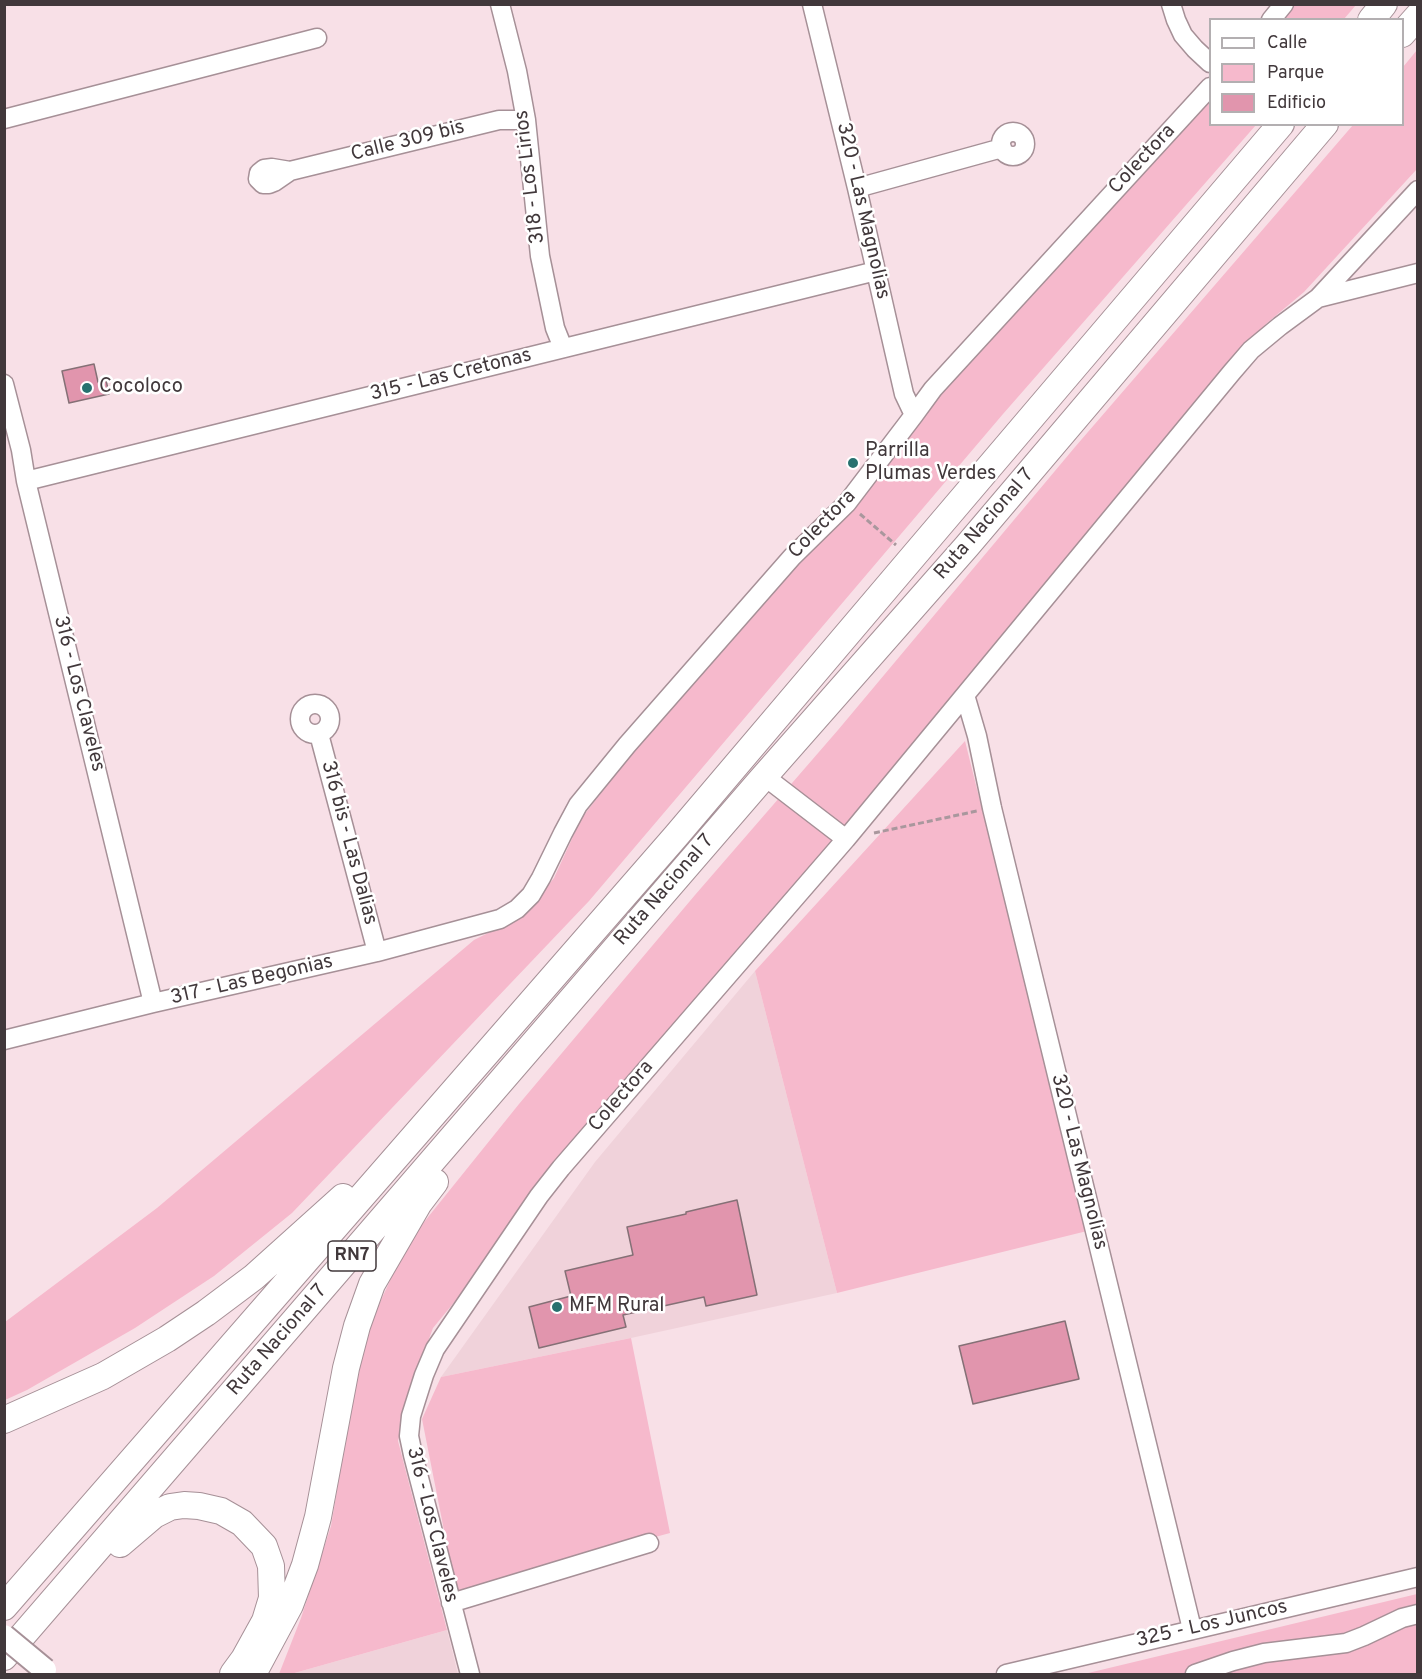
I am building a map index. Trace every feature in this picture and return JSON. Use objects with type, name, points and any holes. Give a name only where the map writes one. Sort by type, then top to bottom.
[{"type":"highway","points":[[1372,18],[1383,4]]},
{"type":"highway","points":[[1404,32],[1418,16]]},
{"type":"highway","name":"Ruta Nacional 7","points":[[4,1607],[676,837],[1279,126]]},
{"type":"highway","name":"Ruta Nacional 7","points":[[4,1657],[764,776],[967,546],[1324,126]]},
{"type":"highway","points":[[253,1674],[290,1605],[304,1565],[318,1517],[346,1368],[357,1326],[372,1284],[419,1203],[447,1166],[495,1089]]},
{"type":"highway","points":[[4,1420],[103,1376],[168,1339],[207,1313],[254,1277],[434,1114]]},
{"type":"highway","points":[[75,1576],[119,1545],[154,1515],[170,1507],[199,1506],[220,1511],[242,1523],[264,1546],[271,1566],[272,1598],[265,1622],[233,1674]]},
{"type":"main road","points":[[4,1636],[45,1670]]},
{"type":"street","name":"318 - Los Lirios","points":[[501,4],[526,120],[540,256],[555,328],[563,348]]},
{"type":"street","name":"320 - Las Magnolias","points":[[812,4],[904,394],[915,416]]},
{"type":"street","points":[[1171,4],[1183,35],[1209,62]]},
{"type":"street","points":[[1273,18],[1284,4]]},
{"type":"street","points":[[4,118],[317,38]]},
{"type":"street","name":"Colectora","points":[[500,919],[518,909],[531,895],[578,805],[627,745],[792,557],[848,503],[933,389],[1209,88]]},
{"type":"street","name":"Calle 309 bis","points":[[290,171],[499,120],[526,120]]},
{"type":"street","points":[[857,188],[1002,148]]},
{"type":"street","name":"Colectora","points":[[424,1375],[435,1349],[539,1196],[569,1159],[846,839],[1245,358],[1280,326],[1318,298],[1418,190]]},
{"type":"street","name":"315 - Las Cretonas","points":[[26,481],[876,271]]},
{"type":"street","points":[[1318,298],[1418,273]]},
{"type":"street","name":"316 - Los Claveles","points":[[4,384],[13,453],[26,481],[153,1004]]},
{"type":"street","name":"320 - Las Magnolias","points":[[965,695],[977,736],[992,808],[1192,1629]]},
{"type":"street","name":"316 bis - Las Dalias","points":[[319,734],[377,952]]},
{"type":"street","points":[[764,776],[846,839]]},
{"type":"street","name":"317 - Las Begonias","points":[[4,1040],[377,952],[500,919]]},
{"type":"street","name":"316 - Los Claveles","points":[[424,1375],[411,1416],[409,1436],[412,1455],[470,1674]]},
{"type":"street","points":[[451,1603],[649,1543]]},
{"type":"street","name":"325 - Los Juncos","points":[[1006,1674],[1418,1577]]},
{"type":"street","points":[[1195,1674],[1264,1653],[1346,1643],[1402,1618],[1418,1614]]},
{"type":"path","points":[[848,503],[911,559]]},
{"type":"path","points":[[846,839],[992,808]]},
{"type":"shaded area","points":[[755,971],[837,1293],[441,1377],[595,1162]]},
{"type":"shaded area","points":[[447,1630],[458,1674],[291,1674]]},
{"type":"green space","points":[[1296,4],[1356,4],[1345,18],[1284,18]]},
{"type":"green space","points":[[1417,50],[1417,169],[1304,292],[1267,323],[1231,360],[1190,408],[1090,540],[769,920],[433,1328],[413,1382],[398,1441],[447,1630],[291,1674],[279,1674],[301,1618],[331,1526],[362,1341],[408,1242],[519,1104],[695,895],[838,730],[1075,447],[1352,126],[1404,126],[1404,66]]},
{"type":"green space","points":[[1209,98],[1209,126],[1255,126],[1003,414],[589,901],[292,1213],[214,1276],[135,1328],[27,1390],[5,1400],[5,1322],[157,1208],[474,940],[524,915],[554,878],[581,819],[650,729],[946,382]]},
{"type":"green space","points":[[965,741],[1087,1231],[837,1293],[755,971]]},
{"type":"green space","points":[[631,1338],[670,1533],[456,1591],[422,1419],[441,1377]]},
{"type":"green space","points":[[1417,1594],[1417,1674],[1084,1674]]},
{"type":"building","name":"Cocoloco","points":[[94,364],[98,382],[106,380],[109,394],[69,403],[62,371]]},
{"type":"building","points":[[737,1200],[757,1295],[706,1306],[704,1297],[623,1315],[626,1327],[539,1348],[529,1307],[571,1296],[565,1271],[633,1255],[627,1227]]},
{"type":"building","points":[[1065,1321],[1079,1379],[973,1404],[959,1346]]},
{"type":"place","name":"Cocoloco","points":[[87,388]]},
{"type":"place","name":"Parrilla Plumas Verdes","points":[[853,463]]},
{"type":"place","name":"MFM Rural","points":[[557,1307]]}]
